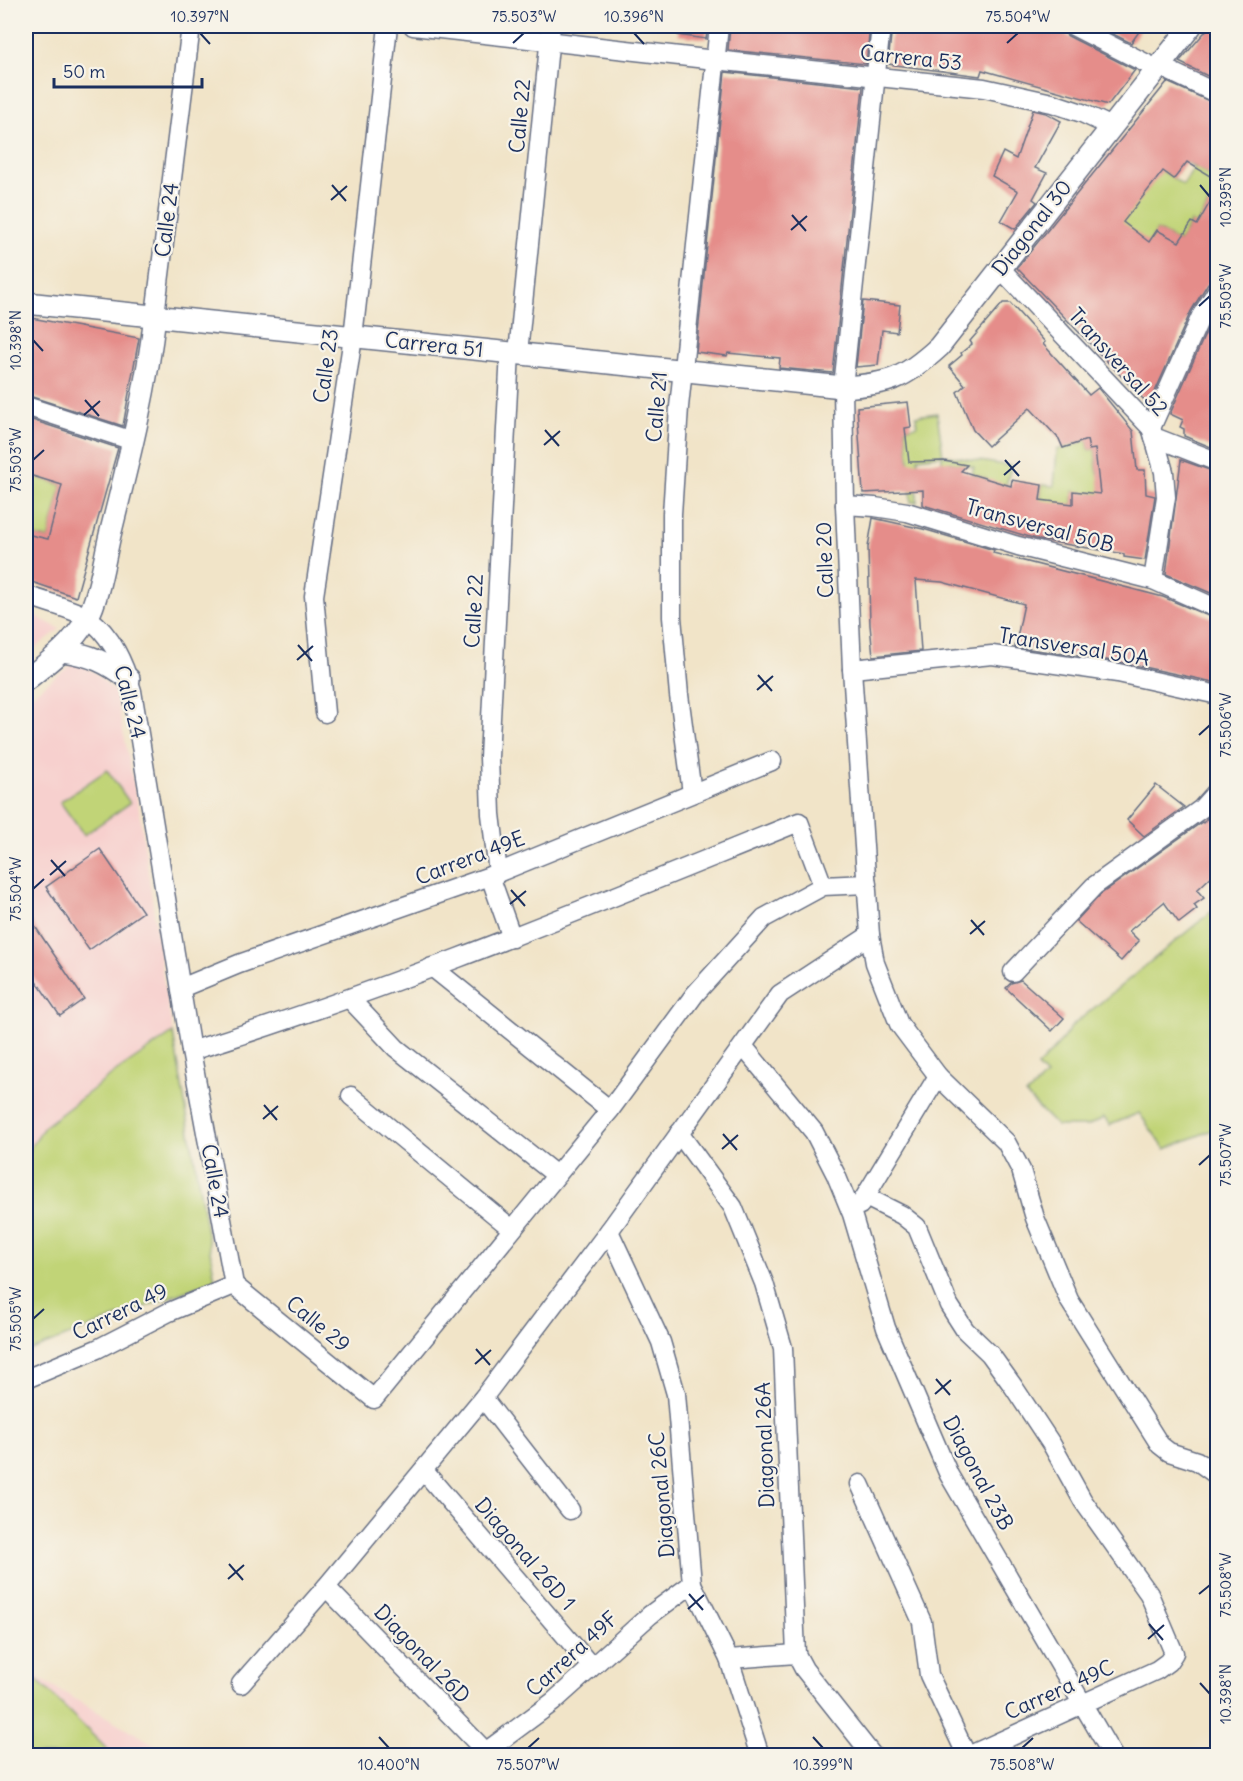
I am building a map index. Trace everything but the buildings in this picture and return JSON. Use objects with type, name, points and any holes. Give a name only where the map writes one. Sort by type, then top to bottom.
[{"type":"street","name":"Calle 24","points":[[191,26],[153,338],[133,441],[96,592],[87,618],[103,633],[115,650],[124,664],[129,679],[191,1051],[234,1285]]},
{"type":"street","name":"Calle 23","points":[[325,713],[315,596],[353,337],[388,26]]},
{"type":"street","name":"Carrera 53","points":[[413,26],[550,33],[715,60],[984,88],[1018,94],[1082,113],[1112,127]]},
{"type":"street","name":"Calle 21","points":[[692,792],[679,695],[672,617],[672,514],[683,371],[719,26]]},
{"type":"street","name":"Calle 20","points":[[881,26],[843,387],[852,669],[870,936],[875,963],[899,1024],[938,1076],[1006,1142],[1021,1170],[1035,1218],[1069,1300],[1160,1445],[1169,1452],[1197,1461],[1218,1476]]},
{"type":"street","points":[[1073,26],[1158,68],[1218,94]]},
{"type":"street","name":"Diagonal 30","points":[[843,387],[876,385],[902,376],[939,347],[1191,26]]},
{"type":"street","name":"Calle 22","points":[[512,938],[494,874],[489,757],[514,353],[550,33]]},
{"type":"street","name":"Transversal 52","points":[[1000,268],[1152,433],[1218,462]]},
{"type":"street","points":[[1153,580],[1166,497],[1164,472],[1152,433],[1191,337],[1218,289]]},
{"type":"street","name":"Carrera 51","points":[[26,303],[843,387]]},
{"type":"street","points":[[26,406],[133,441]]},
{"type":"street","name":"Transversal 50B","points":[[845,505],[907,512],[1018,546],[1153,580],[1218,609]]},
{"type":"street","points":[[26,595],[87,618],[63,651],[26,680]]},
{"type":"street","points":[[63,651],[78,653],[108,664],[129,679]]},
{"type":"street","name":"Transversal 50A","points":[[852,669],[992,656],[1118,673],[1218,695]]},
{"type":"street","name":"Carrera 49E","points":[[181,988],[239,964],[494,874],[772,761]]},
{"type":"street","points":[[1013,972],[1094,886],[1202,809],[1218,790]]},
{"type":"street","points":[[191,1051],[350,999],[512,938],[799,822],[824,886]]},
{"type":"street","points":[[351,1096],[512,1229],[610,1110],[695,994],[764,918],[824,886],[867,884]]},
{"type":"street","points":[[241,1684],[326,1587],[483,1398],[609,1231],[780,994],[870,936]]},
{"type":"street","points":[[432,967],[610,1110]]},
{"type":"street","points":[[350,999],[396,1048],[556,1175]]},
{"type":"street","name":"Diagonal 23B","points":[[743,1046],[814,1132],[836,1174],[852,1214],[886,1328],[949,1475],[1113,1755]]},
{"type":"street","points":[[852,1214],[866,1197],[938,1076]]},
{"type":"street","name":"Diagonal 26A","points":[[679,1133],[733,1207],[764,1283],[783,1348],[796,1654]]},
{"type":"street","name":"Carrera 49C","points":[[866,1197],[902,1215],[917,1227],[949,1305],[965,1330],[990,1354],[1013,1386],[1052,1445],[1083,1501],[1149,1594],[1174,1653],[1168,1662],[1157,1670],[967,1755]]},
{"type":"street","name":"Calle 29","points":[[234,1285],[374,1399],[512,1229]]},
{"type":"street","name":"Diagonal 26C","points":[[609,1231],[661,1342],[676,1394],[692,1584],[729,1659],[760,1755]]},
{"type":"street","name":"Carrera 49","points":[[26,1379],[97,1349],[169,1312],[234,1285]]},
{"type":"street","points":[[483,1398],[570,1510]]},
{"type":"street","name":"Diagonal 26D 1","points":[[424,1471],[591,1666]]},
{"type":"street","points":[[860,1484],[922,1622],[925,1630],[924,1640],[929,1675],[967,1755]]},
{"type":"street","name":"Carrera 49F","points":[[483,1754],[553,1702],[650,1615],[692,1584]]},
{"type":"street","name":"Diagonal 26D","points":[[326,1587],[483,1754]]},
{"type":"street","points":[[729,1659],[796,1654],[804,1669],[873,1755]]},
{"type":"shaded area","points":[[26,611],[60,629],[26,655]]},
{"type":"shaded area","points":[[75,662],[94,672],[115,692],[140,814],[173,1033],[117,1071],[44,1127],[26,1154],[26,699]]},
{"type":"shaded area","points":[[26,1671],[168,1752],[164,1756],[26,1755]]},
{"type":"green space","points":[[1165,147],[1217,181],[1217,209],[1209,203],[1197,225],[1191,222],[1179,242],[1157,230],[1142,254],[1117,218],[1161,170],[1183,185],[1194,168]]},
{"type":"green space","points":[[937,413],[943,455],[1011,466],[1003,498],[985,489],[987,479],[972,474],[974,467],[950,462],[941,480],[942,455],[918,458],[917,502],[911,502],[905,428],[917,426],[916,416]]},
{"type":"green space","points":[[1087,440],[1089,450],[1095,449],[1097,470],[1105,495],[1073,491],[1073,504],[1039,507],[1042,485],[1054,486],[1057,450]]},
{"type":"green space","points":[[26,474],[62,485],[48,539],[26,534]]},
{"type":"green space","points":[[107,770],[130,803],[84,835],[60,802]]},
{"type":"green space","points":[[1217,907],[1217,1128],[1165,1149],[1139,1113],[1110,1125],[1104,1118],[1087,1126],[1057,1126],[1026,1095],[1046,1076],[1037,1067],[1072,1026]]},
{"type":"green space","points":[[173,1033],[215,1280],[26,1352],[26,1154],[44,1127],[117,1071]]},
{"type":"green space","points":[[37,1680],[113,1755],[26,1755],[26,1692]]}]
